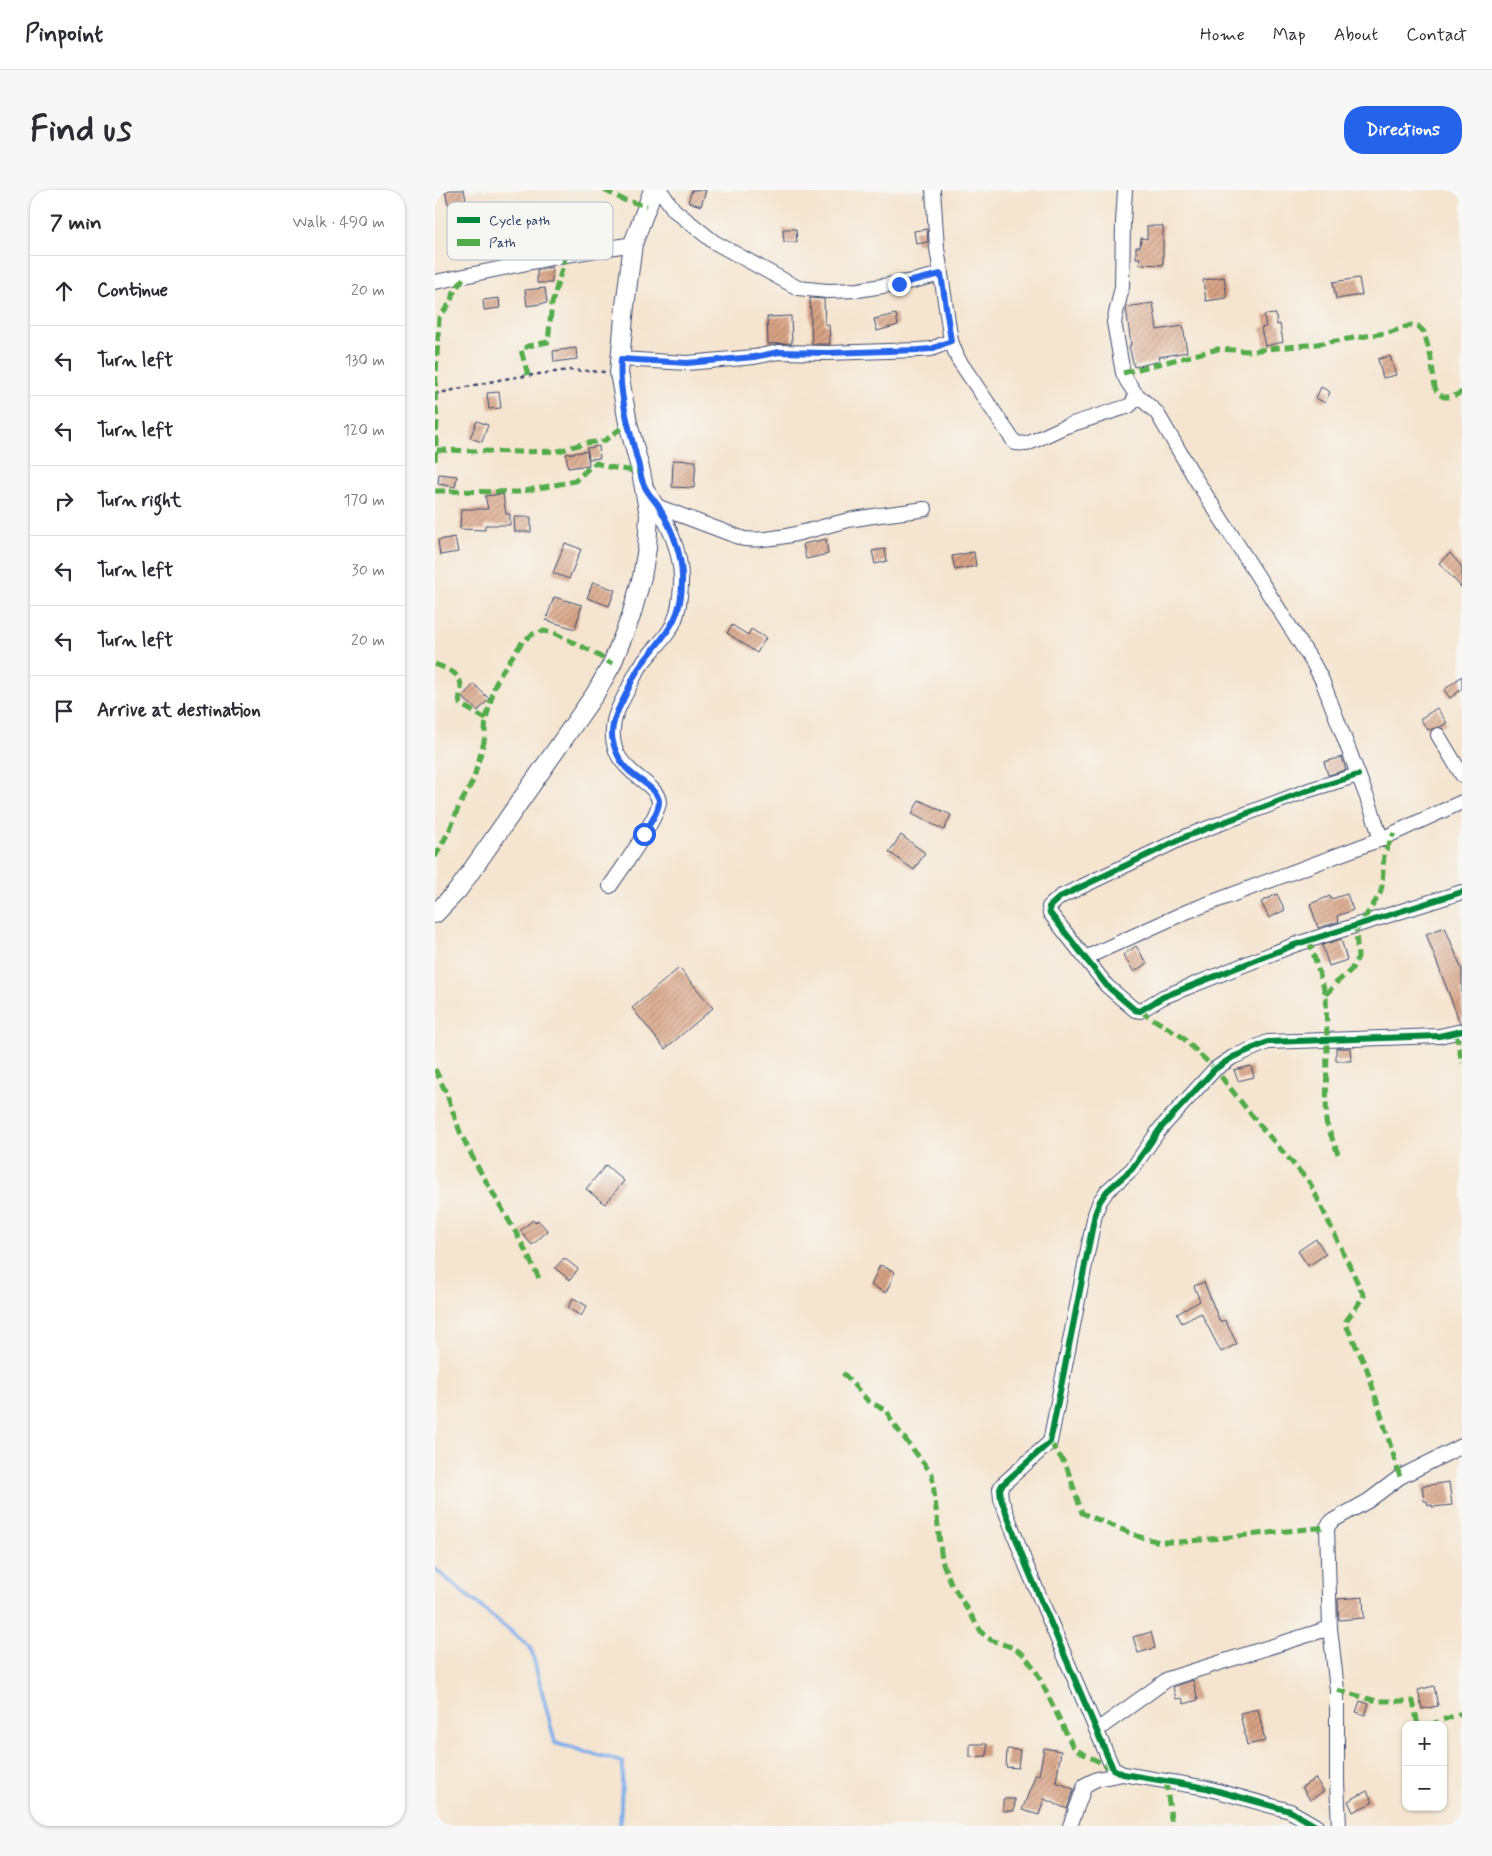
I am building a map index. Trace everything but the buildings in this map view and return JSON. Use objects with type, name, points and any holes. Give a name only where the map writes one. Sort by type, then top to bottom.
[{"type":"street","points":[[435,914],[458,890],[595,694],[612,664],[631,616],[642,577],[647,548],[649,514],[628,423],[620,366],[633,244],[653,190]]},
{"type":"street","points":[[660,190],[674,210],[714,242],[798,288],[820,291],[858,290],[913,282],[941,274]]},
{"type":"street","points":[[933,190],[937,248],[951,341],[958,359],[1015,443],[1027,444],[1066,426],[1129,406],[1134,401],[1135,393]]},
{"type":"street","points":[[1125,190],[1122,287],[1114,322],[1123,373],[1135,393],[1157,413],[1195,478],[1313,663],[1322,680],[1381,839]]},
{"type":"street","points":[[613,247],[633,244]]},
{"type":"street","points":[[435,282],[538,260]]},
{"type":"street","points":[[620,366],[687,363],[754,357],[779,352],[827,353],[918,350],[931,349],[951,341]]},
{"type":"street","points":[[610,886],[644,834],[659,804],[658,796],[654,791],[627,769],[617,753],[612,734],[617,710],[639,669],[670,630],[679,609],[682,582],[681,559],[673,537],[659,507],[643,484]]},
{"type":"street","points":[[659,507],[744,539],[757,540],[851,520],[925,509]]},
{"type":"street","points":[[1438,736],[1462,775]]},
{"type":"street","points":[[1358,775],[1309,790],[1187,836],[1053,902],[1049,907],[1050,913],[1107,986],[1135,1010],[1140,1011],[1163,997],[1294,945],[1462,892]]},
{"type":"street","points":[[1085,958],[1186,912],[1381,839],[1462,802]]},
{"type":"street","points":[[1316,1826],[1290,1811],[1207,1788],[1123,1774],[1113,1769],[1108,1762],[1097,1730],[1026,1565],[1001,1499],[1000,1489],[1002,1485],[1050,1442],[1093,1223],[1100,1201],[1115,1183],[1132,1169],[1160,1129],[1215,1069],[1233,1057],[1268,1042],[1439,1036],[1462,1032]]},
{"type":"street","points":[[1339,1826],[1337,1690],[1329,1628],[1327,1527],[1331,1521],[1368,1501],[1400,1477],[1462,1446]]},
{"type":"street","points":[[1097,1730],[1168,1679],[1329,1628]]},
{"type":"street","points":[[1070,1826],[1085,1785],[1097,1779],[1123,1774]]},
{"type":"path","points":[[435,394],[503,379],[569,370],[620,366]]},
{"type":"waterway","points":[[435,1569],[531,1648],[555,1743],[623,1762],[620,1826]]},
{"type":"marked path","points":[[604,190],[624,200],[647,206]]},
{"type":"marked path","points":[[528,375],[521,350],[528,346],[548,342],[552,303],[565,260]]},
{"type":"marked path","points":[[435,461],[437,421],[435,394],[439,318],[450,303],[454,292],[464,277]]},
{"type":"marked path","points":[[1123,373],[1218,349],[1249,351],[1317,344],[1391,332],[1411,325],[1418,326],[1424,332],[1431,358],[1435,388],[1438,394],[1444,397],[1452,397],[1462,392]]},
{"type":"marked path","points":[[437,450],[559,451],[585,443],[604,441],[628,423]]},
{"type":"marked path","points":[[435,491],[519,492],[575,481],[596,463],[641,472]]},
{"type":"marked path","points":[[435,857],[473,781],[484,742],[486,719],[495,685],[523,641],[533,634],[543,631],[554,633],[591,651],[612,664]]},
{"type":"marked path","points":[[435,664],[456,674],[461,687],[460,704],[486,719]]},
{"type":"marked path","points":[[1326,995],[1351,970],[1358,957],[1356,931],[1380,894],[1384,854],[1394,833]]},
{"type":"marked path","points":[[1309,940],[1326,995],[1326,1122],[1338,1154]]},
{"type":"marked path","points":[[1140,1011],[1181,1036],[1215,1069],[1257,1122],[1310,1183],[1364,1296],[1346,1321],[1346,1325],[1367,1369],[1400,1477]]},
{"type":"marked path","points":[[1456,1033],[1462,1063]]},
{"type":"marked path","points":[[435,1069],[447,1095],[460,1132],[539,1278]]},
{"type":"marked path","points":[[843,1373],[868,1401],[887,1411],[892,1422],[932,1474],[942,1561],[951,1583],[982,1633],[991,1640],[1014,1648],[1024,1655],[1035,1669],[1072,1745],[1078,1751],[1113,1769]]},
{"type":"marked path","points":[[1050,1442],[1066,1465],[1082,1513],[1140,1537],[1160,1542],[1180,1542],[1327,1527]]},
{"type":"marked path","points":[[1337,1690],[1377,1701],[1413,1701],[1417,1721]]},
{"type":"marked path","points":[[1440,1721],[1462,1713]]},
{"type":"marked path","points":[[1166,1781],[1172,1826]]},
{"type":"cycle path","points":[[1358,775],[1309,790],[1187,836],[1060,897],[1049,907],[1050,913],[1107,986],[1135,1010],[1140,1011],[1163,997],[1294,945],[1462,892]]},
{"type":"cycle path","points":[[1316,1826],[1290,1811],[1207,1788],[1123,1774],[1113,1769],[1026,1565],[1001,1499],[1000,1489],[1002,1485],[1050,1442],[1095,1214],[1100,1201],[1107,1191],[1132,1169],[1160,1129],[1215,1069],[1233,1057],[1268,1042],[1439,1036],[1462,1031]]},
{"type":"route","points":[[644,834],[657,811],[659,804],[658,796],[627,769],[617,753],[612,734],[614,719],[639,669],[670,630],[679,609],[682,582],[681,559],[659,507],[643,484],[628,423],[619,373],[621,359],[687,363],[754,357],[779,352],[827,353],[931,349],[951,341],[941,274],[899,284]]}]
